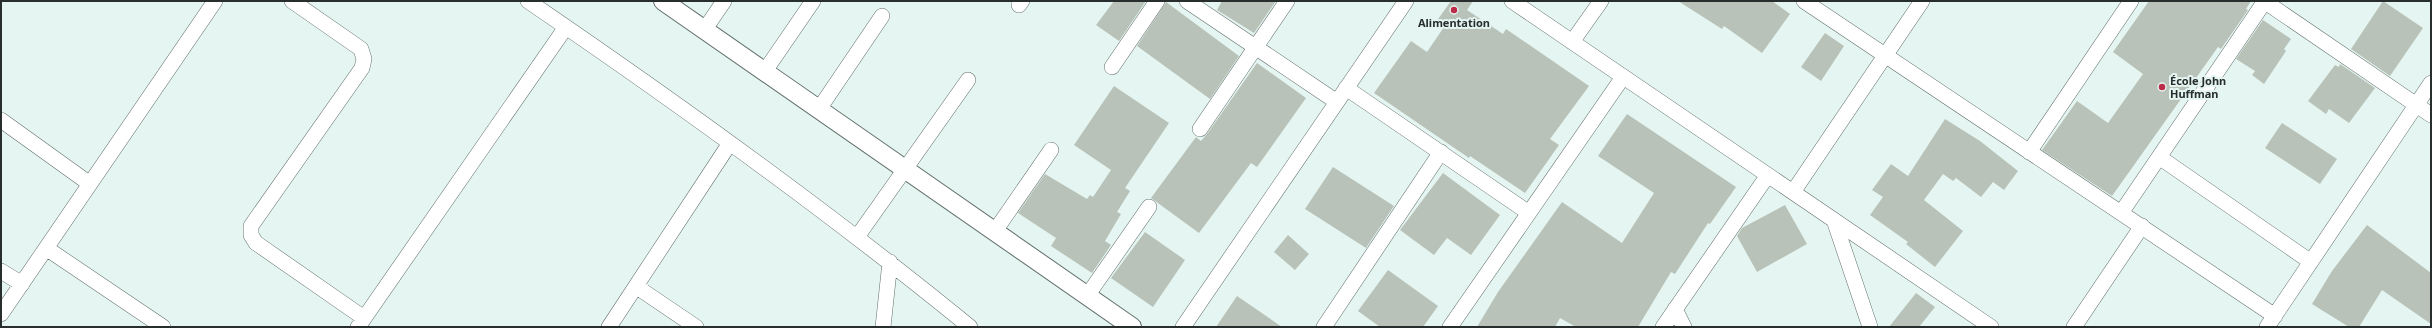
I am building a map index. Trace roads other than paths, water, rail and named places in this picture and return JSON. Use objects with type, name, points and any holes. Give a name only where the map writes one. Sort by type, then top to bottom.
[{"type":"street","points":[[1,314],[214,1]]},
{"type":"street","points":[[292,1],[361,49],[364,59],[362,68],[251,226],[250,234],[256,243],[361,323],[566,27]]},
{"type":"street","points":[[528,1],[730,143],[857,237],[890,262],[963,324]]},
{"type":"street","points":[[663,1],[906,168],[1132,327]]},
{"type":"street","points":[[705,29],[724,1]]},
{"type":"street","points":[[765,71],[813,1]]},
{"type":"street","points":[[1112,68],[1157,1]]},
{"type":"street","points":[[1187,1],[1337,102]]},
{"type":"street","points":[[1200,129],[1287,1]]},
{"type":"street","points":[[1183,327],[1406,1]]},
{"type":"street","points":[[1512,1],[1991,327]]},
{"type":"street","points":[[1572,42],[1601,1]]},
{"type":"street","points":[[1804,1],[2142,226],[2271,321],[2431,83]]},
{"type":"street","points":[[1793,192],[1922,1]]},
{"type":"street","points":[[2029,152],[2131,1]]},
{"type":"street","points":[[2122,213],[2265,1],[2431,115]]},
{"type":"street","points":[[820,109],[882,16]]},
{"type":"street","points":[[1450,327],[1623,77]]},
{"type":"street","points":[[857,237],[968,80]]},
{"type":"street","points":[[1346,88],[1529,213]]},
{"type":"street","points":[[1,120],[90,184]]},
{"type":"street","points":[[609,327],[637,287],[730,143]]},
{"type":"street","points":[[995,231],[1051,150]]},
{"type":"street","points":[[1324,327],[1441,152]]},
{"type":"street","points":[[2159,158],[2311,262]]},
{"type":"street","points":[[1663,327],[1768,175]]},
{"type":"street","points":[[1087,296],[1150,207]]},
{"type":"street","points":[[1834,220],[1870,327]]},
{"type":"street","points":[[2074,327],[2142,226]]},
{"type":"street","points":[[46,248],[163,327]]},
{"type":"street","points":[[883,327],[890,262]]},
{"type":"street","points":[[1,271],[22,284]]},
{"type":"street","points":[[637,287],[696,327]]},
{"type":"street","points":[[1676,309],[1684,327]]},
{"type":"place","name":"Alimentation","points":[[1454,10]]},
{"type":"place","name":"École John Huffman","points":[[2162,87]]}]
